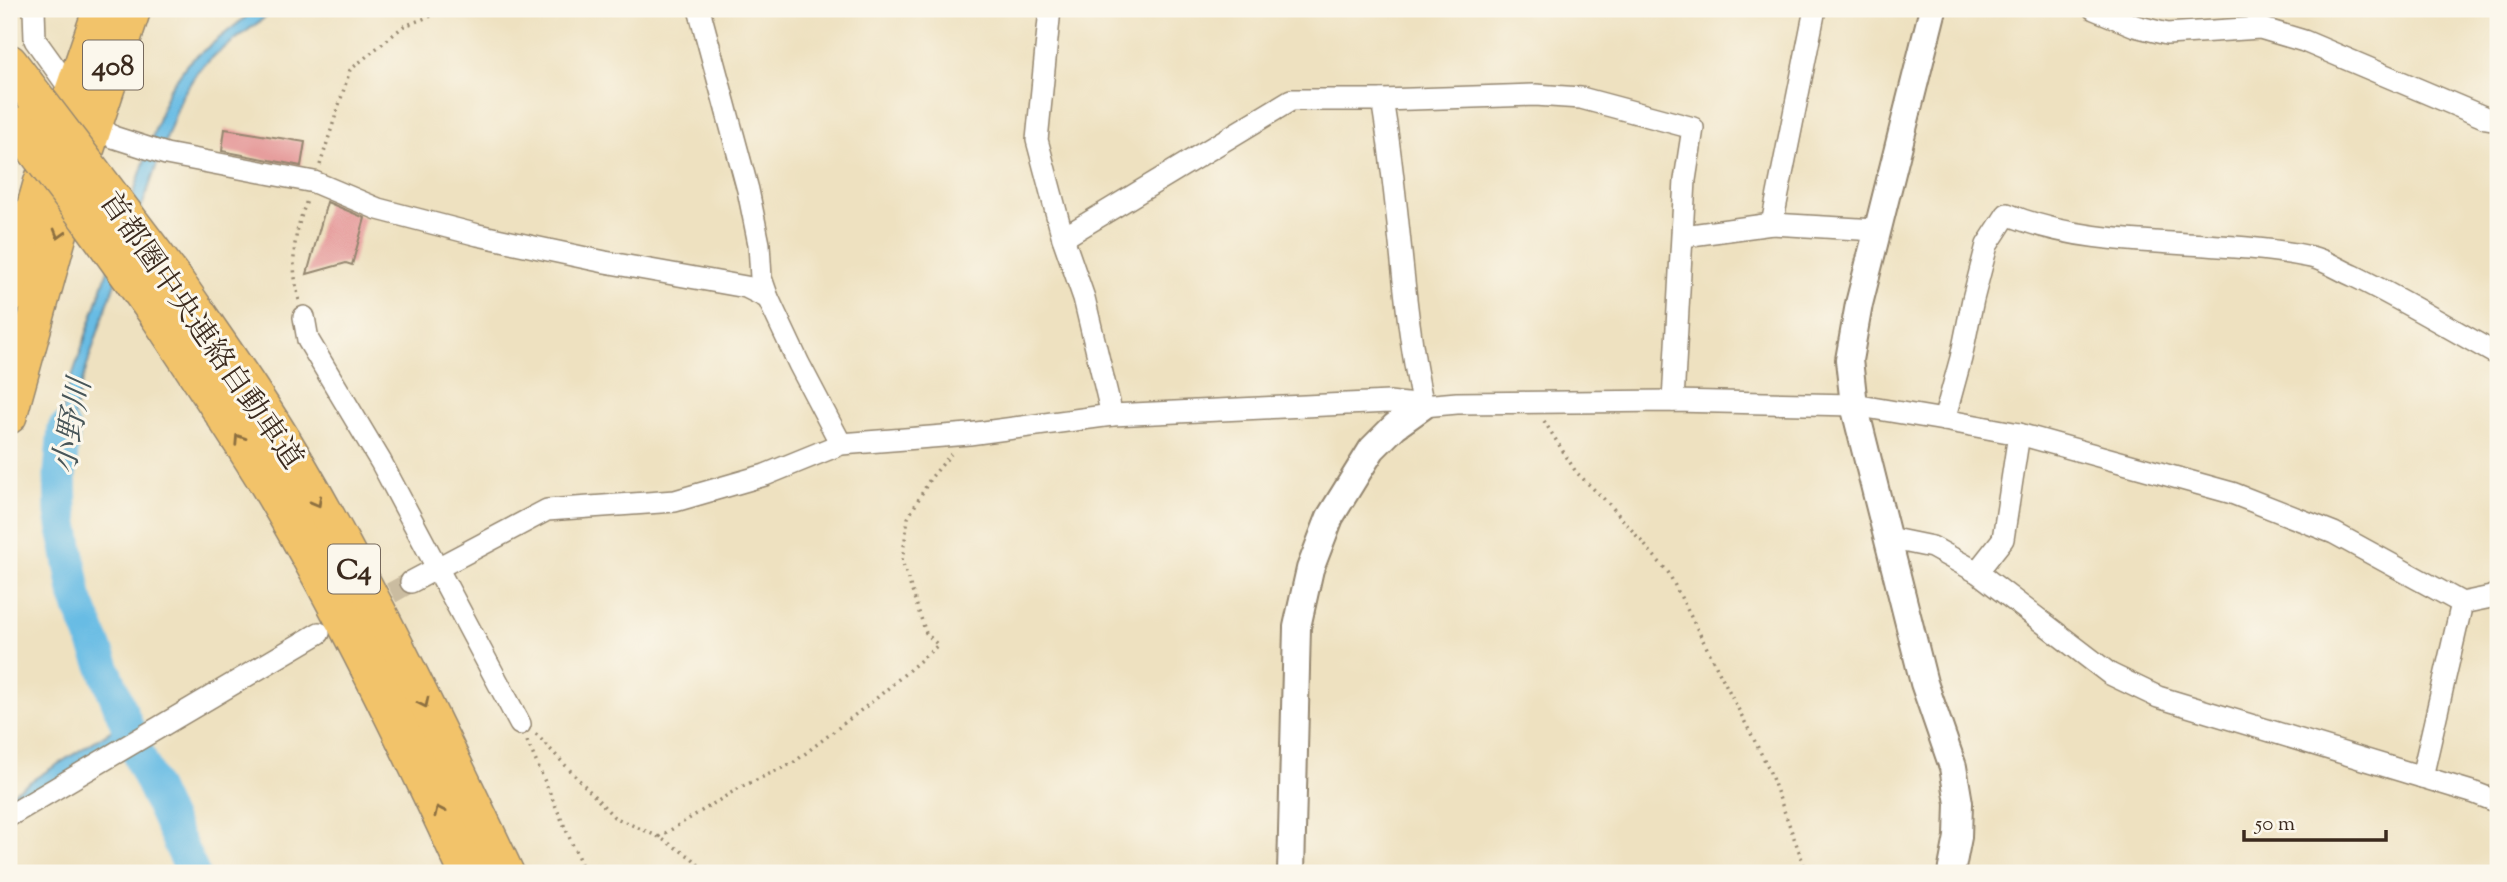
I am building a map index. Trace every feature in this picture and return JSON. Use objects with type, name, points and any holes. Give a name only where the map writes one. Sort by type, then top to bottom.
[{"type":"highway","name":"408","points":[[9,296],[41,184],[101,9]]},
{"type":"highway","name":"408","points":[[9,416],[64,217],[133,9]]},
{"type":"highway","name":"首都圏中央連絡自動車道","points":[[15,97],[174,280],[235,368],[294,461],[382,618],[505,873]]},
{"type":"highway","name":"首都圏中央連絡自動車道","points":[[15,97],[89,218],[159,316],[269,485],[413,753],[468,873]]},
{"type":"street","points":[[34,9],[35,40],[94,122],[113,137],[166,154],[314,182],[378,209],[478,235],[605,262],[746,287],[768,298]]},
{"type":"street","points":[[699,9],[748,190],[759,244],[761,278],[768,298],[841,444]]},
{"type":"street","points":[[1050,9],[1037,140],[1063,238],[1084,298],[1112,415]]},
{"type":"street","points":[[1772,224],[1815,9]]},
{"type":"street","points":[[1933,9],[1858,304],[1849,360],[1854,405],[1924,683],[1953,767],[1959,803],[1958,836],[1951,873]]},
{"type":"street","points":[[2094,9],[2135,26],[2167,34],[2260,28],[2304,41],[2486,118],[2498,120]]},
{"type":"street","points":[[1063,238],[1291,100],[1535,95],[1581,98],[1693,128],[1685,180],[1673,401]]},
{"type":"street","points":[[1382,100],[1389,136],[1415,372],[1423,406]]},
{"type":"street","points":[[1944,420],[1987,245],[2007,214],[2035,226],[2091,235],[2265,250],[2314,257],[2376,286],[2498,355]]},
{"type":"street","points":[[1684,236],[1772,224],[1876,230]]},
{"type":"street","points":[[304,317],[308,340],[381,462],[520,724]]},
{"type":"street","points":[[411,582],[547,510],[675,501],[765,475],[841,444],[969,434],[1112,415],[1389,402],[1423,406],[1457,402],[1673,401],[1854,405],[2019,435],[2245,498],[2334,533],[2462,603],[2498,593]]},
{"type":"street","points":[[1291,873],[1297,627],[1310,569],[1330,517],[1372,449],[1395,426],[1423,406]]},
{"type":"street","points":[[1977,572],[2003,539],[2019,435]]},
{"type":"street","points":[[1888,538],[1932,547],[1977,572],[2110,674],[2158,697],[2498,802]]},
{"type":"street","points":[[2422,777],[2462,603]]},
{"type":"street","points":[[9,816],[125,750],[319,633]]},
{"type":"path","points":[[304,317],[293,259],[296,227],[314,182],[349,69],[404,26],[450,9]]},
{"type":"path","points":[[1536,402],[1542,418],[1576,472],[1611,506],[1668,572],[1768,766],[1807,873]]},
{"type":"path","points":[[659,837],[739,788],[793,763],[878,697],[937,645],[926,633],[902,561],[908,517],[930,479],[969,434]]},
{"type":"path","points":[[520,724],[538,734],[614,817],[659,837],[692,858],[706,873]]},
{"type":"path","points":[[520,724],[585,873]]},
{"type":"water","points":[[256,9],[276,9],[215,55],[198,71],[182,96],[91,353],[77,400],[66,474],[55,474],[57,436],[68,389],[168,91],[188,63]]},
{"type":"water","points":[[117,727],[125,738],[9,810],[9,795]]},
{"type":"building","points":[[225,129],[305,142],[301,166],[222,151]]},
{"type":"building","points":[[327,202],[365,218],[352,265],[346,263],[307,274]]},
{"type":"waterway","name":"小野川","points":[[64,429],[60,473],[61,513],[76,597],[141,761],[193,873]]},
{"type":"waterway","points":[[122,733],[129,728]]},
{"type":"tunnel","points":[[364,608],[411,582]]}]
